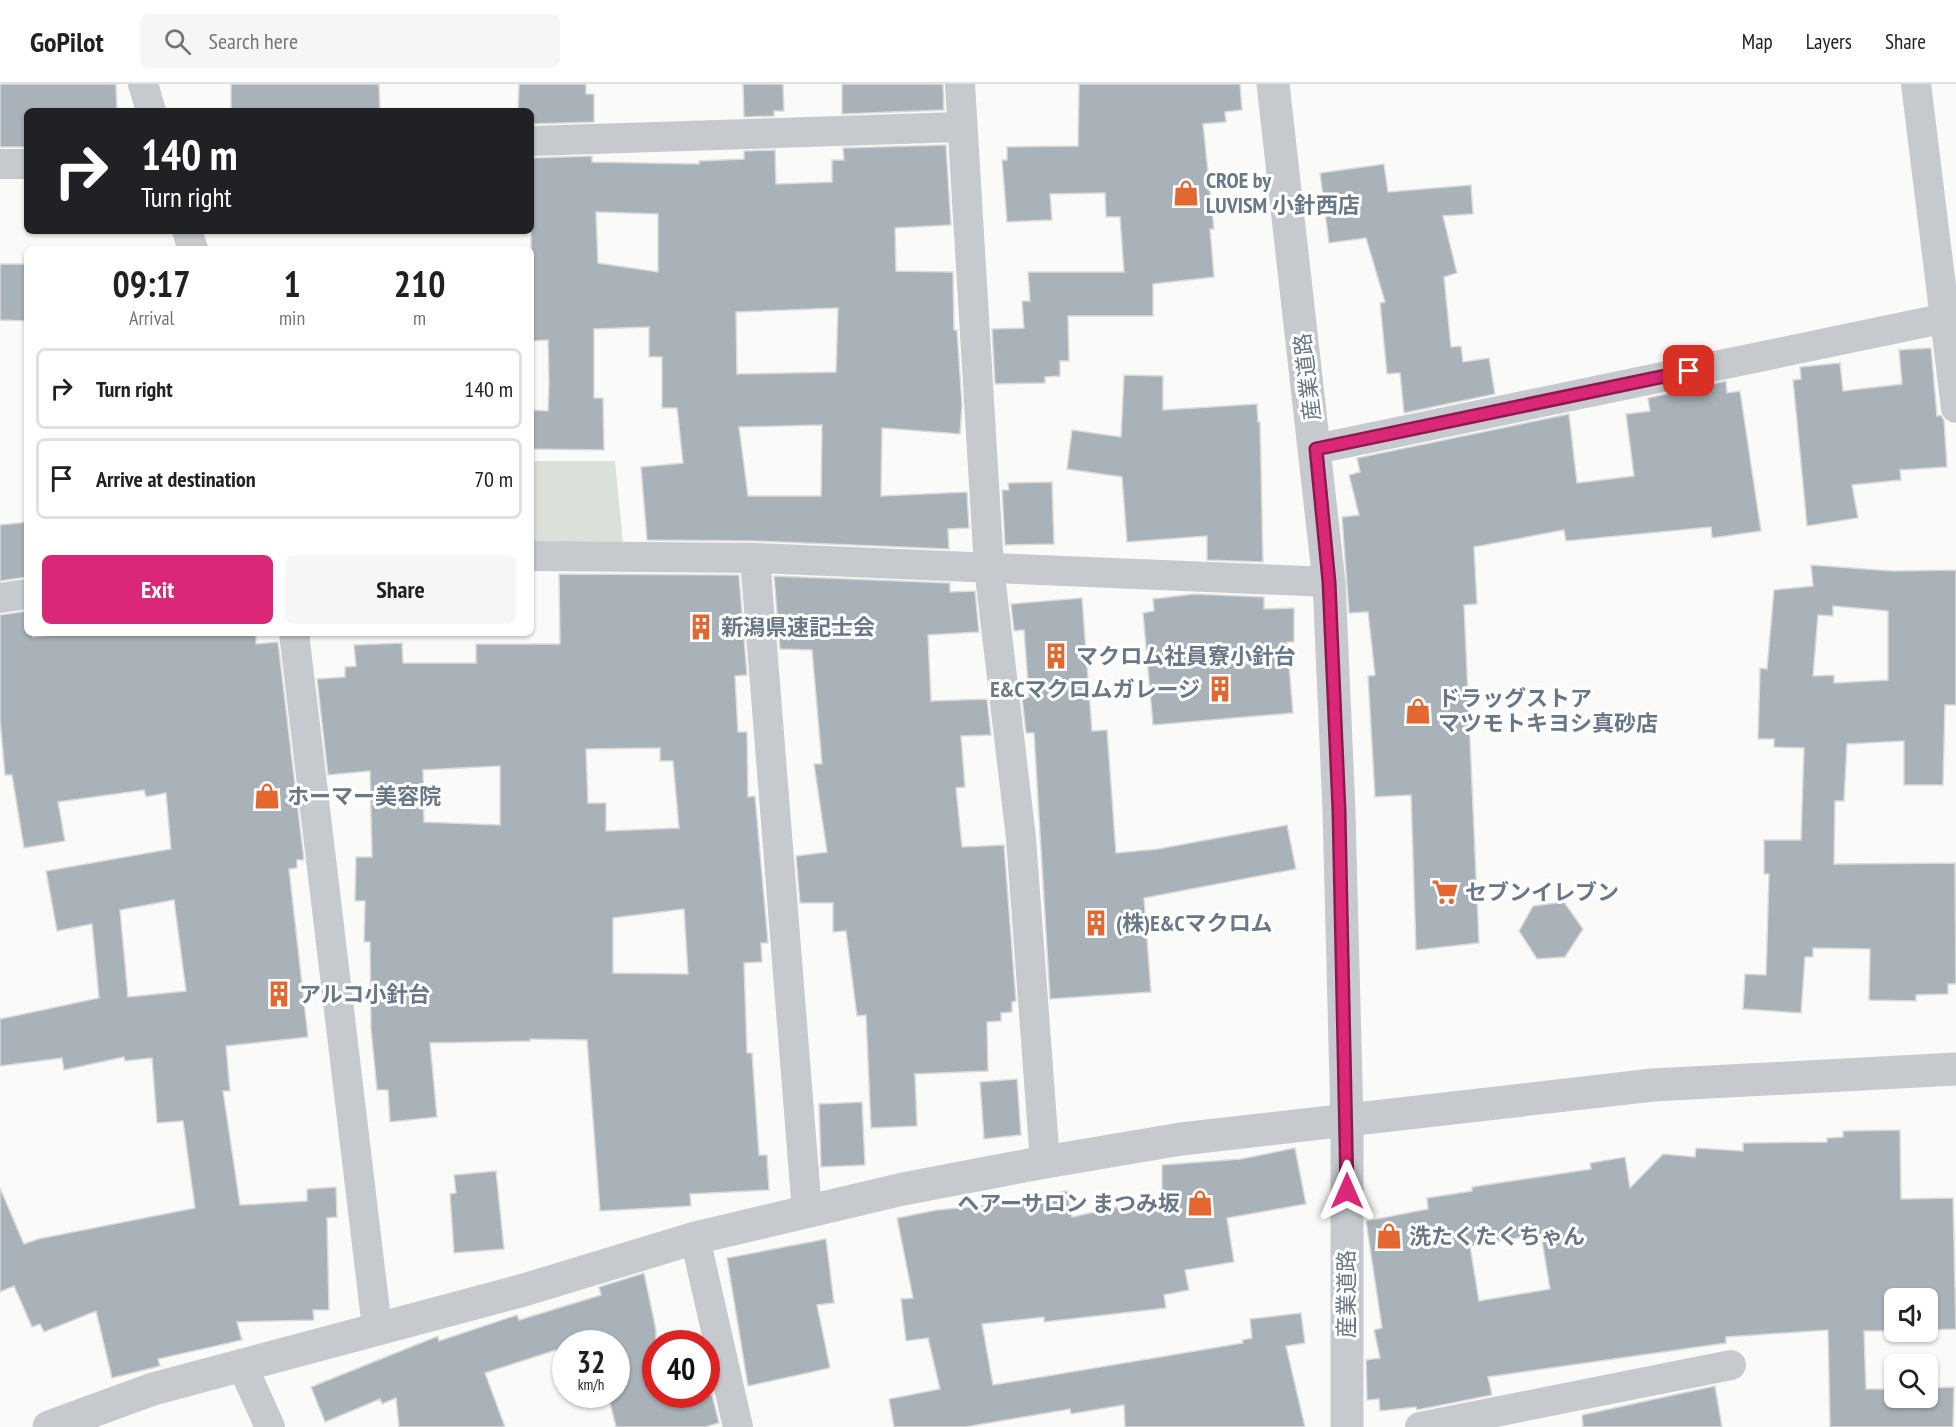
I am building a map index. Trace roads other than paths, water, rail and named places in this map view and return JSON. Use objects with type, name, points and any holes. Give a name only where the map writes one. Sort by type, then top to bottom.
[{"type":"street","points":[[143,84],[150,108]]},
{"type":"street","points":[[960,84],[960,127],[989,567],[1021,838],[1045,1162]]},
{"type":"street","name":"産業道路","points":[[1273,84],[1316,449],[1329,582],[1339,811],[1347,1121],[1347,1427]]},
{"type":"street","points":[[1916,84],[1951,317],[1956,408]]},
{"type":"street","points":[[534,141],[960,127]]},
{"type":"street","points":[[0,164],[24,164]]},
{"type":"street","points":[[1316,449],[1951,317]]},
{"type":"street","points":[[534,556],[755,558],[1329,582]]},
{"type":"street","points":[[755,558],[807,1212]]},
{"type":"street","points":[[0,598],[24,594]]},
{"type":"street","points":[[294,636],[377,1328]]},
{"type":"street","points":[[49,1427],[100,1417],[153,1389],[524,1290],[695,1238],[903,1189],[1045,1162],[1181,1139],[1653,1085],[1956,1069]]},
{"type":"street","points":[[695,1238],[738,1427]]},
{"type":"street","points":[[242,1365],[270,1427]]},
{"type":"street","points":[[1420,1427],[1731,1365]]},
{"type":"place","name":"CROE by LUVISM 小針西店","points":[[1186,193]]},
{"type":"place","name":"新潟県速記士会","points":[[701,627]]},
{"type":"place","name":"マクロム社員寮小針台","points":[[1056,656]]},
{"type":"place","name":"E&Cマクロムガレージ","points":[[1220,689]]},
{"type":"place","name":"ドラッグストア マツモトキヨシ真砂店","points":[[1418,711]]},
{"type":"place","name":"ホーマー美容院","points":[[267,796]]},
{"type":"place","name":"セブンイレブン","points":[[1445,892]]},
{"type":"place","name":"(株)E&Cマクロム","points":[[1096,923]]},
{"type":"place","name":"アルコ小針台","points":[[279,994]]},
{"type":"place","name":"ヘアーサロン まつみ坂","points":[[1200,1203]]},
{"type":"place","name":"洗たくたくちゃん","points":[[1389,1236]]}]
